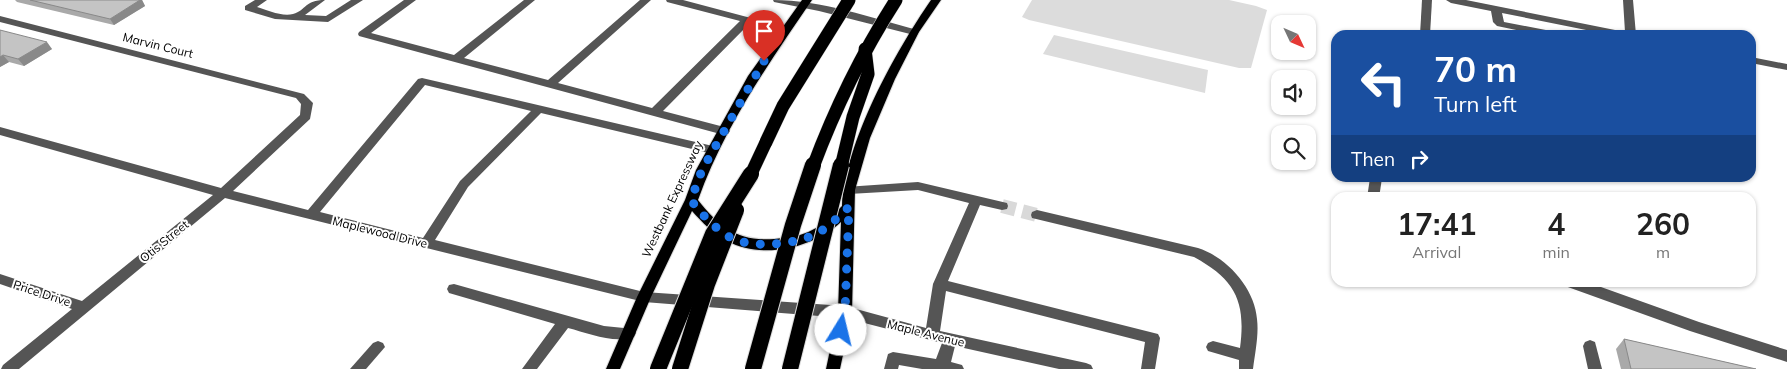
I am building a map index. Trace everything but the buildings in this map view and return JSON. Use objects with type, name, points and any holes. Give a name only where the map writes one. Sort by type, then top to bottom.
[{"type":"highway","points":[[680,369],[707,284],[751,174],[783,106],[849,0]]},
{"type":"highway","points":[[753,369],[788,237],[813,164],[839,100],[865,49],[896,0]]},
{"type":"highway","points":[[790,369],[853,117],[868,74],[865,49]]},
{"type":"highway","points":[[658,369],[713,234],[751,174]]},
{"type":"main road","points":[[833,369],[845,312],[849,190],[864,138],[889,79],[914,32],[936,0]]},
{"type":"main road","name":"Westbank Expressway","points":[[613,369],[644,297],[691,200],[702,170],[754,76],[805,3]]},
{"type":"main road","points":[[691,200],[701,215],[736,240],[758,244],[796,243],[818,233],[849,207]]},
{"type":"street","points":[[262,0],[249,8],[275,16],[328,19],[358,0]]},
{"type":"street","points":[[295,17],[320,0]]},
{"type":"street","points":[[411,0],[363,34],[724,130]]},
{"type":"street","points":[[456,59],[530,0]]},
{"type":"street","points":[[551,84],[646,0]]},
{"type":"street","points":[[671,0],[785,30]]},
{"type":"street","points":[[778,0],[805,3],[914,32]]},
{"type":"street","points":[[1425,30],[1427,0]]},
{"type":"street","points":[[1450,0],[1476,2],[1496,9],[1602,30]]},
{"type":"street","points":[[1628,0],[1631,30]]},
{"type":"street","points":[[1496,9],[1498,22],[1534,30]]},
{"type":"street","name":"Marvin Court","points":[[0,19],[300,96],[307,103]]},
{"type":"street","points":[[655,112],[747,20]]},
{"type":"street","points":[[1756,61],[1787,67]]},
{"type":"street","points":[[311,215],[422,81],[713,150]]},
{"type":"street","name":"Otis Street","points":[[8,369],[223,193],[306,116],[307,103]]},
{"type":"street","points":[[426,243],[464,184],[539,109]]},
{"type":"street","name":"Maplewood Drive","points":[[0,131],[223,193],[644,297],[765,306]]},
{"type":"street","points":[[849,190],[918,186],[1002,206]]},
{"type":"street","points":[[932,335],[940,284],[976,200]]},
{"type":"street","points":[[1037,215],[1198,253],[1207,257],[1235,284],[1246,302],[1250,316],[1247,362],[1213,347]]},
{"type":"street","name":"Price Drive","points":[[0,279],[84,307]]},
{"type":"street","points":[[940,284],[1153,338],[1148,369]]},
{"type":"street","points":[[1584,287],[1694,327],[1787,356]]},
{"type":"street","points":[[454,289],[604,332],[628,333]]},
{"type":"street","name":"Maple Avenue","points":[[765,306],[845,312],[932,335],[1086,369]]},
{"type":"street","points":[[530,369],[565,321]]},
{"type":"street","points":[[891,369],[893,358],[947,368],[950,339]]},
{"type":"street","points":[[1590,346],[1595,369]]},
{"type":"street","points":[[357,369],[378,347]]},
{"type":"shaded area","points":[[1032,0],[1229,0],[1267,10],[1251,68],[1239,68],[1029,20],[1022,17]]},
{"type":"shaded area","points":[[1054,35],[1208,70],[1205,93],[1043,54]]},
{"type":"tunnel","points":[[1002,206],[1037,215]]},
{"type":"route","points":[[764,61],[702,170],[691,200],[701,215],[736,240],[758,244],[796,243],[818,233],[849,207],[845,312],[841,330]]}]
